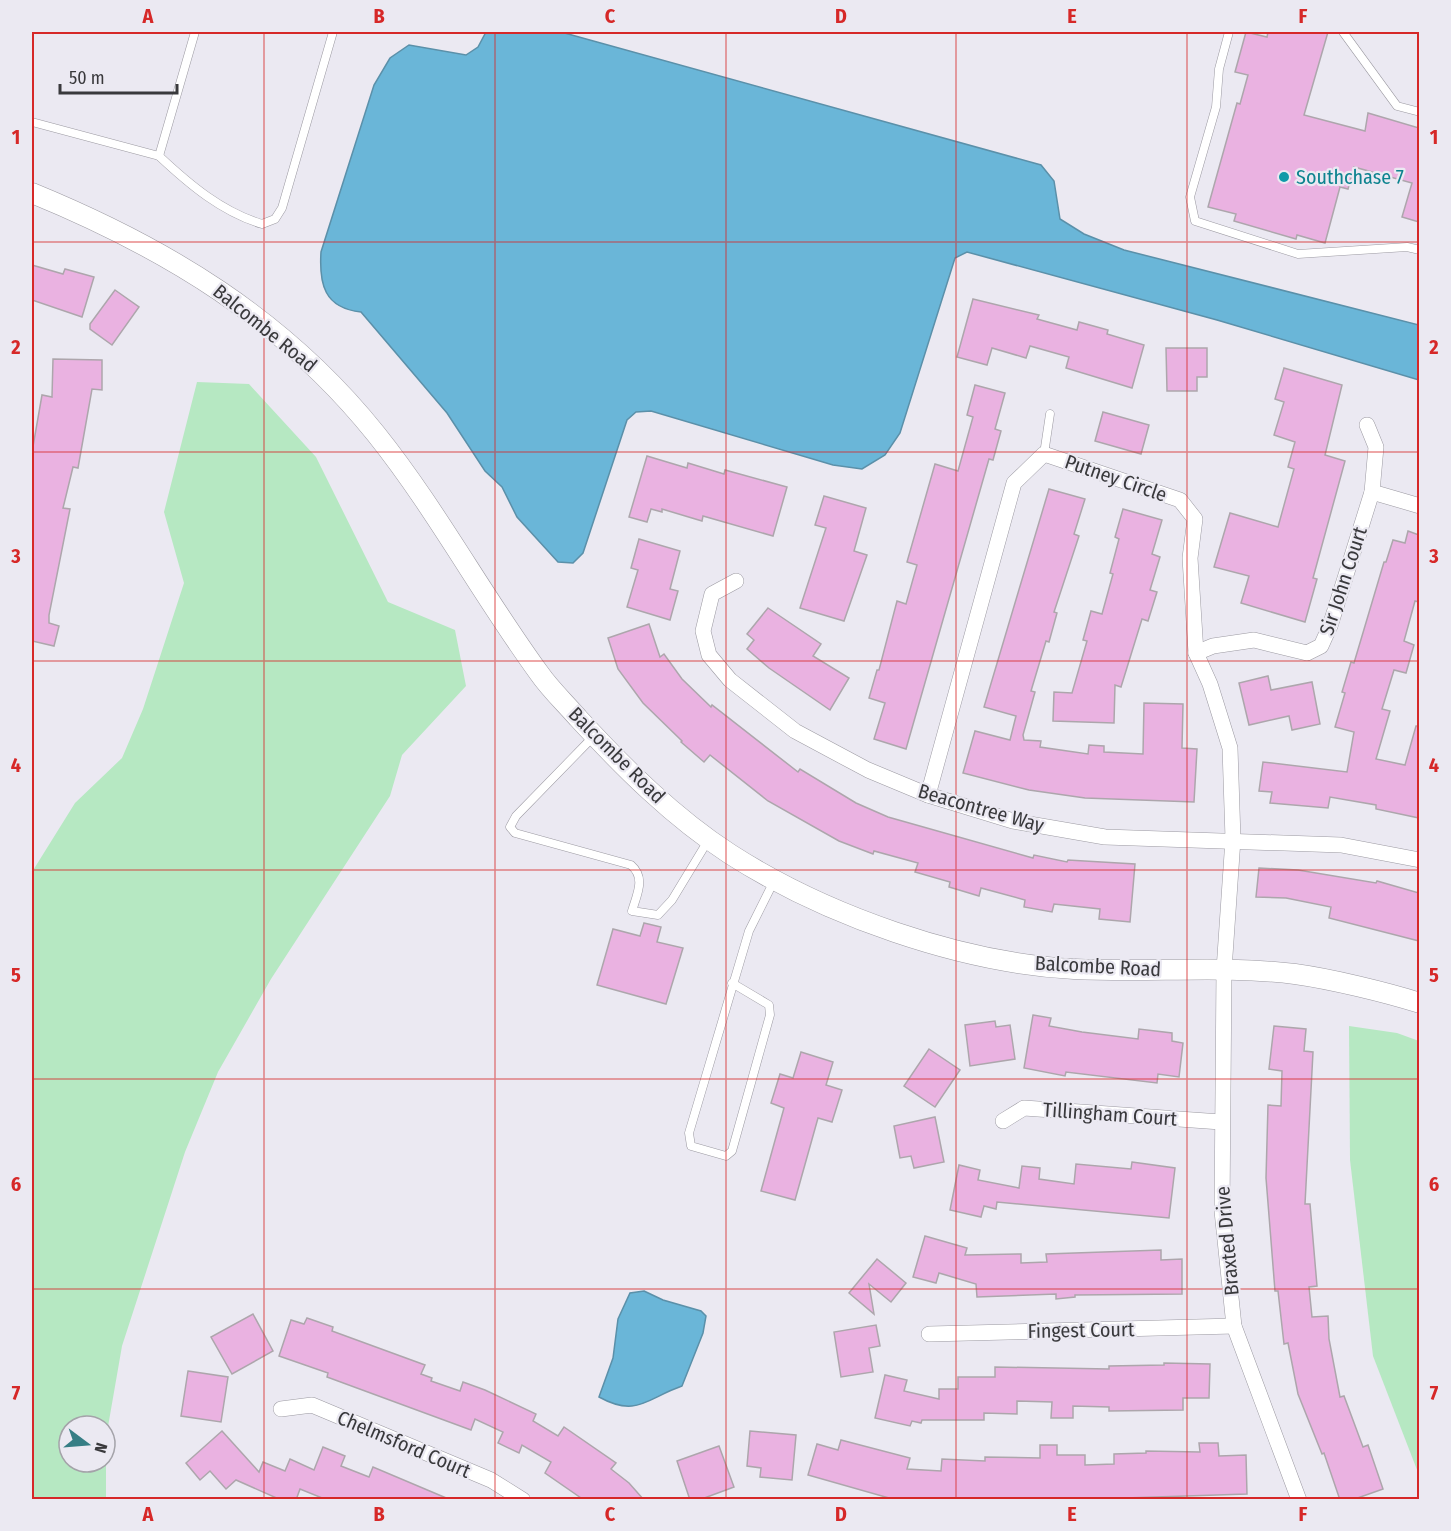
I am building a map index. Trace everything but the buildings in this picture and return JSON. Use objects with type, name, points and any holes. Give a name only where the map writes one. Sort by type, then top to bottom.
[{"type":"street","name":"Balcombe Road","points":[[32,193],[100,221],[217,286],[300,351],[374,431],[423,497],[541,677],[636,780],[708,839],[775,879],[840,912],[899,933],[988,958],[1071,969],[1224,970],[1296,974],[1419,1003]]},
{"type":"street","name":"Sir John Court","points":[[1196,653],[1213,646],[1254,640],[1307,652],[1321,646],[1330,626],[1372,492],[1376,447],[1367,425]]},
{"type":"street","name":"Putney Circle","points":[[928,795],[1014,483],[1044,454],[1180,500],[1195,519],[1190,558],[1196,653],[1210,684],[1230,748],[1233,839],[1224,970]]},
{"type":"street","points":[[1372,492],[1419,506]]},
{"type":"street","name":"Beacontree Way","points":[[736,581],[712,594],[703,631],[709,655],[730,680],[795,731],[868,770],[928,795],[1013,821],[1105,837],[1341,844],[1419,860]]},
{"type":"street","name":"Braxted Drive","points":[[1224,970],[1222,1211],[1234,1326],[1299,1500]]},
{"type":"street","name":"Tillingham Court","points":[[1003,1121],[1024,1108],[1221,1122]]},
{"type":"street","name":"Fingest Court","points":[[929,1334],[1234,1326]]},
{"type":"street","name":"Chelmsford Court","points":[[281,1409],[312,1406],[491,1480],[523,1500]]},
{"type":"lane","points":[[159,156],[195,32]]},
{"type":"lane","points":[[32,122],[159,156],[217,205],[242,218],[262,224],[275,219],[282,208],[333,32]]},
{"type":"lane","points":[[1229,32],[1219,69],[1216,107],[1190,197],[1195,221],[1298,254],[1407,247],[1419,250]]},
{"type":"lane","points":[[1343,32],[1397,106],[1419,112]]},
{"type":"lane","points":[[1044,454],[1050,414]]},
{"type":"lane","points":[[595,736],[516,816],[510,827],[515,833],[631,865],[638,871],[640,882],[632,911],[658,915],[672,900],[708,839]]},
{"type":"lane","points":[[732,983],[764,1000],[769,1005],[770,1015],[732,1151],[726,1156],[691,1146],[689,1133],[732,983],[749,932],[775,879]]},
{"type":"green space","points":[[197,382],[249,384],[316,457],[388,602],[455,630],[466,686],[402,755],[390,796],[271,979],[218,1072],[185,1152],[122,1346],[110,1414],[57,1414],[57,1474],[106,1474],[106,1499],[32,1499],[32,872],[75,803],[122,758],[143,709],[184,583],[164,512]]},
{"type":"green space","points":[[1349,1026],[1397,1033],[1419,1041],[1419,1475],[1373,1356],[1350,1160]]},
{"type":"water","points":[[486,32],[561,32],[1041,165],[1054,181],[1060,219],[1084,234],[1124,250],[1419,325],[1419,380],[1217,320],[967,252],[955,258],[900,433],[885,455],[862,469],[833,465],[651,411],[636,412],[627,420],[583,553],[573,563],[558,562],[517,517],[502,487],[485,471],[447,413],[361,312],[349,310],[332,300],[326,292],[321,274],[321,252],[374,85],[390,58],[409,45],[466,55],[478,47]]},
{"type":"water","points":[[644,1291],[663,1300],[701,1311],[706,1316],[703,1333],[682,1386],[642,1404],[623,1406],[599,1397],[613,1358],[618,1319],[630,1293]]},
{"type":"place","name":"Southchase 7","points":[[1284,177]]}]
